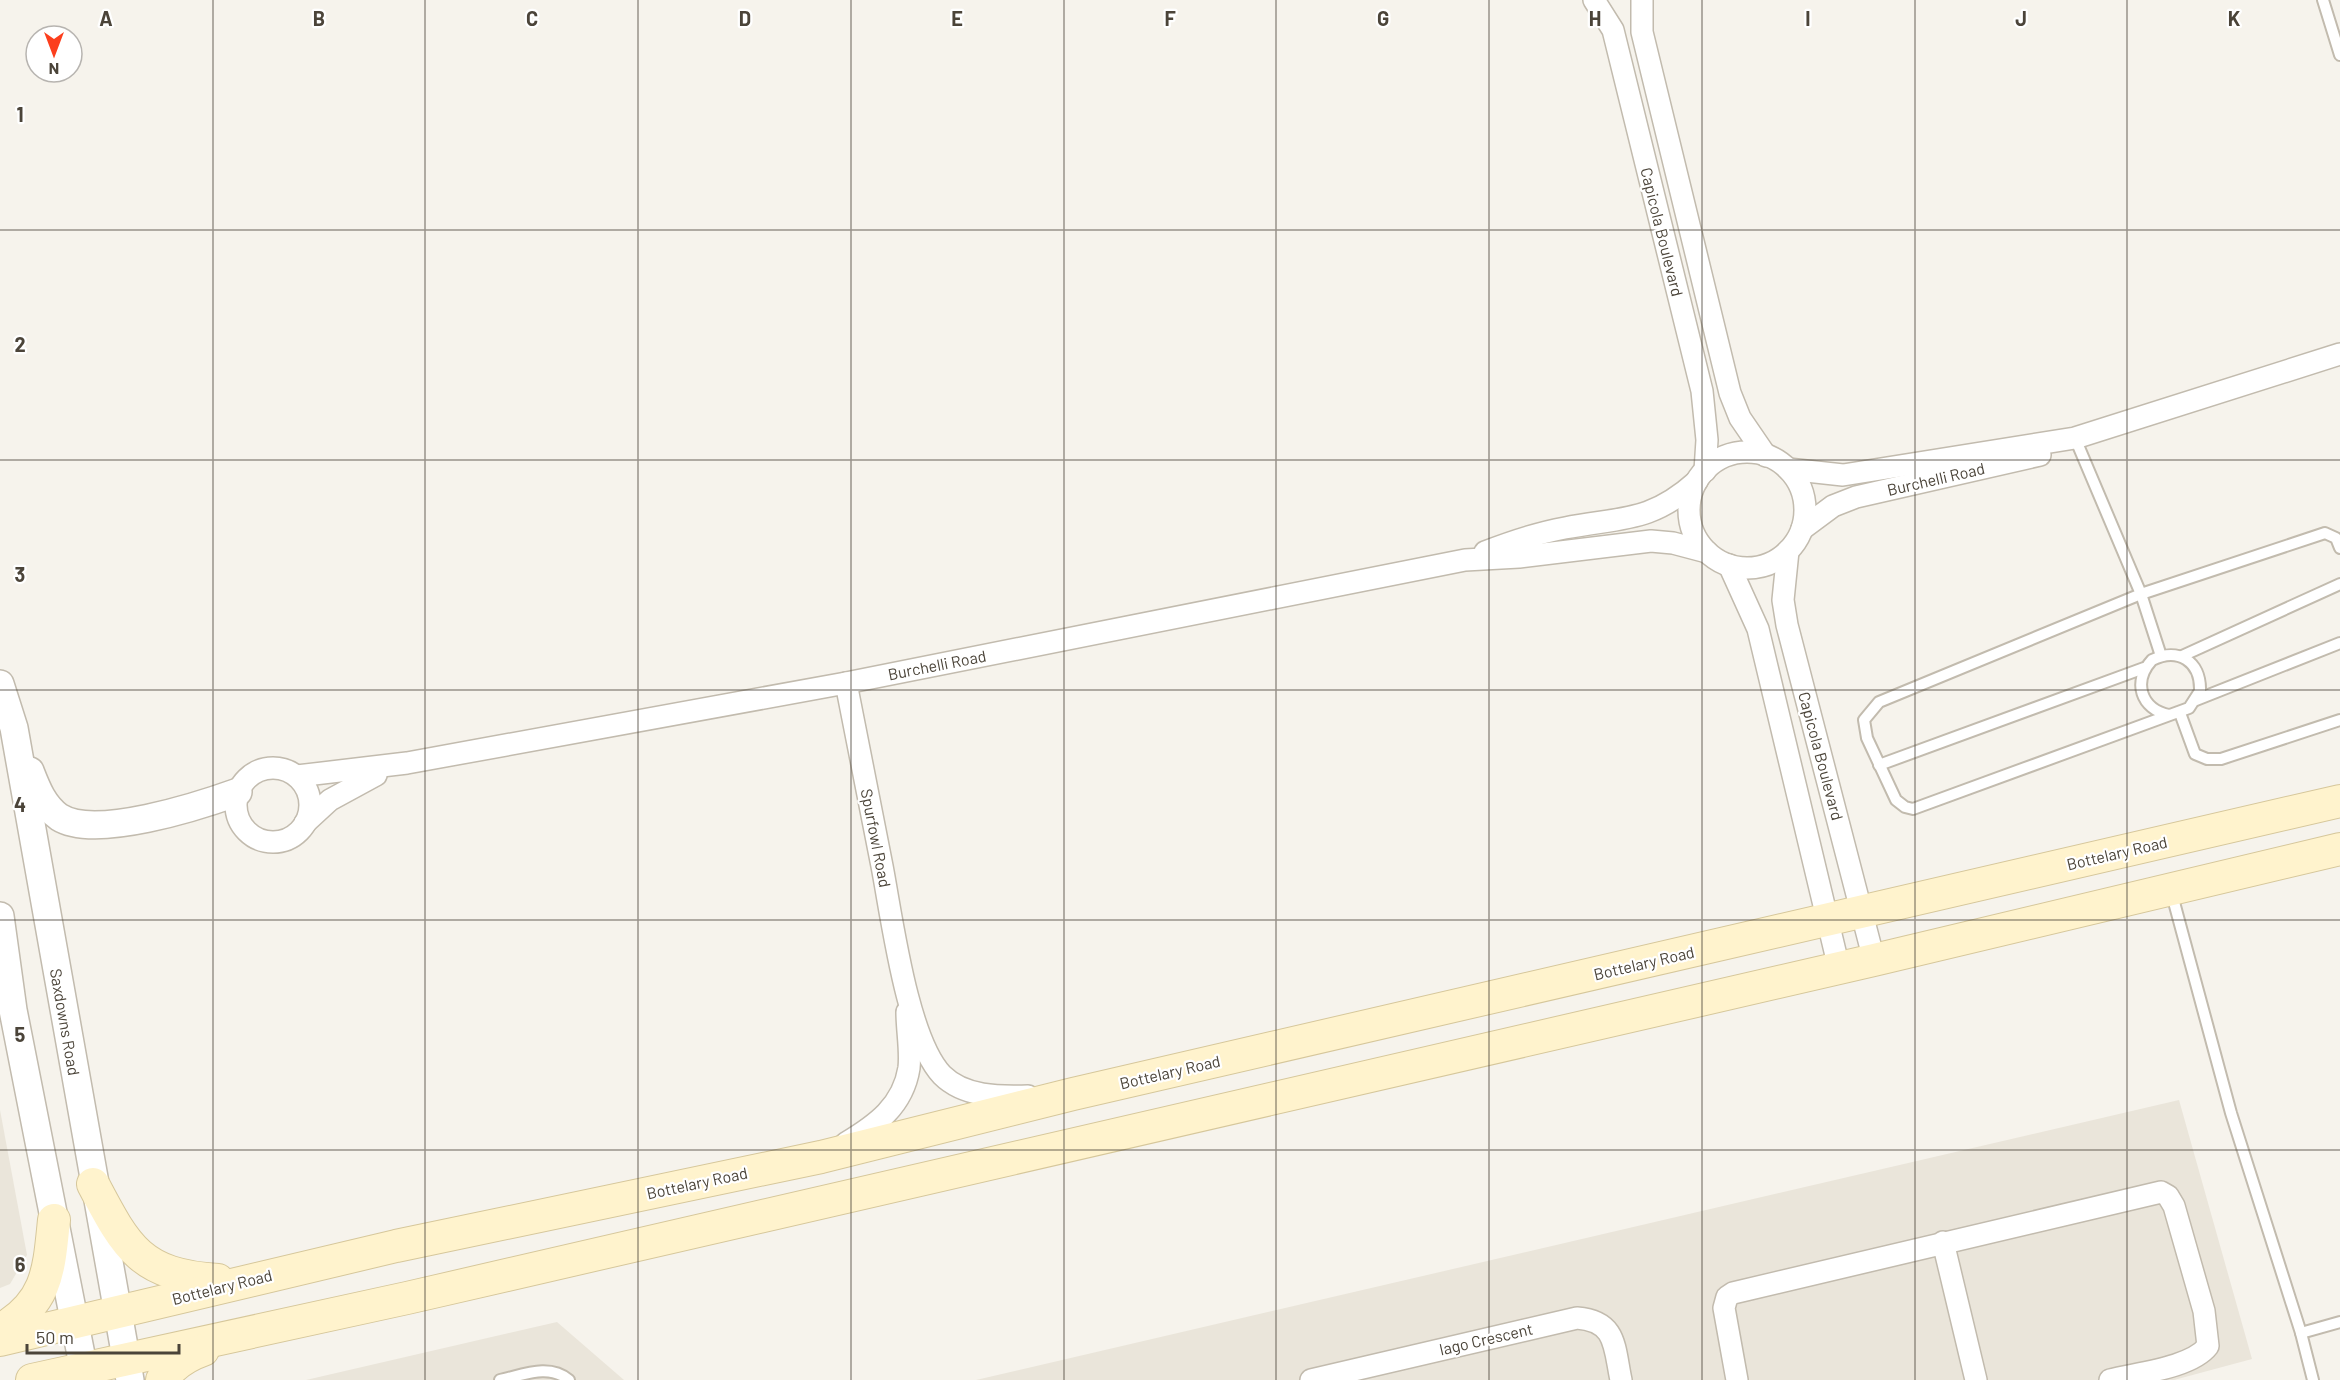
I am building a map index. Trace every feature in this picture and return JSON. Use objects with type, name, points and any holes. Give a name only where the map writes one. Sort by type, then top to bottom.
[{"type":"main road","name":"Bottelary Road","points":[[0,1341],[396,1246],[821,1157],[1073,1094],[2340,801]]},
{"type":"main road","points":[[32,1380],[128,1370],[252,1332],[1874,960],[2340,849]]},
{"type":"main road","points":[[93,1184],[116,1228],[132,1249],[149,1264],[170,1273],[194,1279],[242,1282]]},
{"type":"main road","points":[[0,1330],[32,1306],[44,1286],[54,1221]]},
{"type":"main road","points":[[162,1380],[168,1371],[189,1354],[252,1332]]},
{"type":"street","name":"Capicola Boulevard","points":[[1594,0],[1613,30],[1702,391],[1707,440],[1701,476]]},
{"type":"street","name":"Capicola Boulevard","points":[[1642,0],[1642,32],[1730,393],[1740,418],[1766,456]]},
{"type":"street","name":"Burchelli Road","points":[[1788,469],[1843,475],[2075,438],[2340,354]]},
{"type":"street","name":"Burchelli Road","points":[[1802,529],[1833,506],[1856,497],[2045,454],[2075,438]]},
{"type":"street","points":[[1753,453],[1766,456],[1788,469],[1802,491],[1805,510],[1802,529],[1788,551],[1767,565],[1742,568],[1729,565],[1707,552],[1696,537],[1689,506],[1701,476],[1727,456],[1753,453]]},
{"type":"street","name":"Burchelli Road","points":[[1465,560],[1516,541],[1563,528],[1646,515],[1681,495],[1701,476]]},
{"type":"street","name":"Burchelli Road","points":[[297,776],[407,763],[846,683],[1465,560],[1520,557],[1651,541],[1673,543],[1707,552]]},
{"type":"street","name":"Capicola Boulevard","points":[[1788,551],[1783,578],[1783,600],[1787,625],[1874,960]]},
{"type":"street","name":"Capicola Boulevard","points":[[1729,565],[1758,629],[1839,968]]},
{"type":"street","name":"Spurfowl Road","points":[[821,1157],[882,1120],[900,1095],[909,1068],[906,994],[846,683]]},
{"type":"street","name":"Saxdowns Road","points":[[0,684],[14,728],[93,1184],[128,1370]]},
{"type":"street","points":[[14,728],[38,794],[52,811],[70,822],[95,827],[107,825],[198,806],[238,792]]},
{"type":"street","name":"Burchelli Road","points":[[306,823],[330,800],[352,786],[407,763]]},
{"type":"street","points":[[275,767],[297,776],[303,783],[310,801],[306,823],[287,839],[263,841],[242,827],[235,804],[238,792],[244,781],[263,769],[275,767]]},
{"type":"street","points":[[0,916],[13,1010],[84,1375]]},
{"type":"street","name":"Spurfowl Road","points":[[906,994],[929,1058],[944,1076],[961,1087],[982,1094],[1013,1097],[1073,1094]]},
{"type":"street","points":[[1737,1380],[1724,1308],[1724,1302],[1733,1293],[2143,1194],[2161,1192],[2168,1196],[2174,1206],[2204,1311],[2208,1346],[2202,1354],[2187,1361],[2110,1380]]},
{"type":"street","points":[[1943,1242],[1976,1380]]},
{"type":"street","name":"Iago Crescent","points":[[1311,1380],[1578,1318],[1595,1320],[1610,1333],[1621,1380]]},
{"type":"lane","points":[[2323,0],[2340,55]]},
{"type":"lane","points":[[2075,438],[2141,594],[2161,656]]},
{"type":"lane","points":[[2340,548],[2336,538],[2325,533],[2141,594],[1879,702],[1864,720],[1867,738],[1896,800],[1905,807],[1913,809],[2175,714],[2196,700],[2340,643]]},
{"type":"lane","points":[[1879,765],[2144,668],[2161,656],[2182,656],[2340,584]]},
{"type":"lane","points":[[2182,656],[2198,670],[2200,691],[2196,700]]},
{"type":"lane","points":[[2144,668],[2140,689],[2144,699],[2159,712],[2175,714]]},
{"type":"lane","points":[[2175,714],[2195,754],[2208,759],[2221,759],[2340,720]]},
{"type":"lane","points":[[2170,888],[2231,1113],[2301,1333],[2313,1380]]},
{"type":"lane","points":[[2301,1333],[2340,1323]]},
{"type":"lane","points":[[500,1380],[552,1370],[569,1380]]},
{"type":"shaded area","points":[[2179,1100],[2252,1359],[2174,1380],[976,1380]]},
{"type":"shaded area","points":[[0,1110],[27,1255],[10,1284],[0,1288]]},
{"type":"shaded area","points":[[557,1322],[624,1380],[306,1380]]}]
